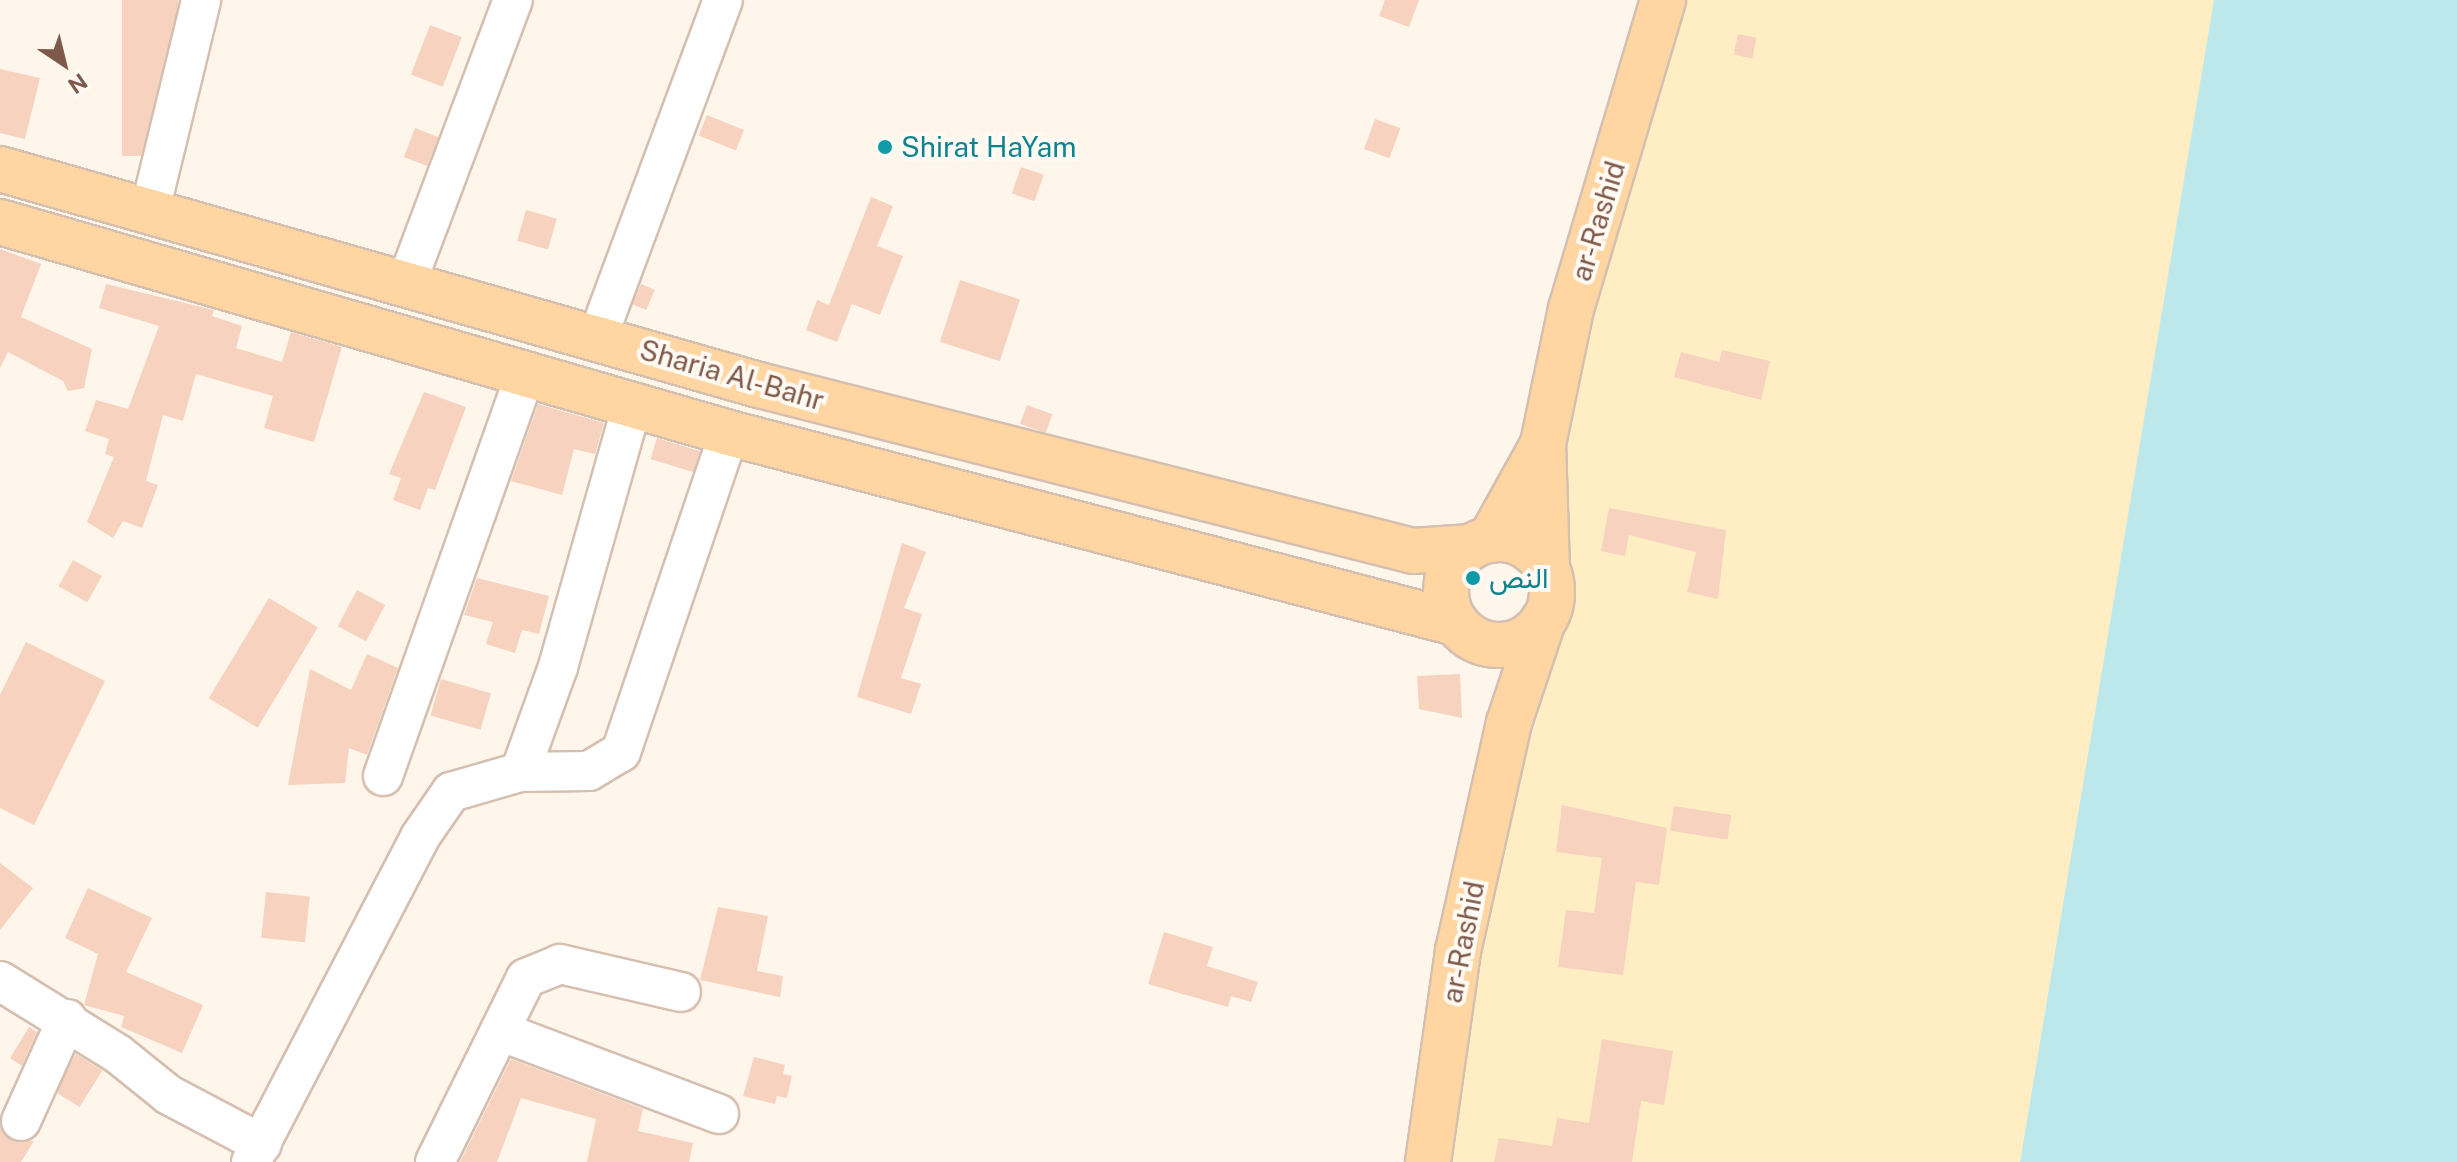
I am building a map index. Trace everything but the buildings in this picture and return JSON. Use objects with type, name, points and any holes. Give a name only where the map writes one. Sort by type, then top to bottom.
[{"type":"main road","name":"ar-Rashid","points":[[1547,570],[1543,444],[1571,309],[1663,0]]},
{"type":"main road","name":"Sharia Al-Bahr","points":[[0,169],[408,279],[759,385],[1413,551],[1480,544]]},
{"type":"main road","name":"Sharia Al-Bahr","points":[[0,222],[729,433],[1463,630]]},
{"type":"main road","name":"ar-Rashid","points":[[1480,544],[1543,444]]},
{"type":"main road","points":[[1463,630],[1517,642],[1543,621],[1551,605],[1547,570],[1522,545],[1480,544],[1446,591],[1463,630],[1509,723]]},
{"type":"main road","name":"ar-Rashid","points":[[1428,1162],[1458,951],[1509,723],[1543,621]]},
{"type":"street","points":[[150,210],[201,0]]},
{"type":"street","points":[[408,279],[513,0]]},
{"type":"street","points":[[598,336],[723,0]]},
{"type":"street","points":[[383,776],[526,373]]},
{"type":"street","points":[[520,772],[632,405]]},
{"type":"street","points":[[0,981],[67,1019],[169,1095],[256,1153],[439,807],[451,792],[520,772],[589,771],[621,752],[729,433]]},
{"type":"street","points":[[435,1162],[502,1032],[526,978],[560,964],[681,992]]},
{"type":"street","points":[[21,1121],[67,1019]]},
{"type":"street","points":[[502,1032],[719,1114]]},
{"type":"sand","points":[[1683,0],[2284,0],[2076,1162],[1444,1162],[1488,875],[1557,655],[1567,407]]},
{"type":"water","points":[[2214,0],[2457,0],[2457,1162],[2020,1162]]},
{"type":"place","name":"Shirat HaYam","points":[[885,147]]},
{"type":"place","name":"النص","points":[[1473,578]]}]
